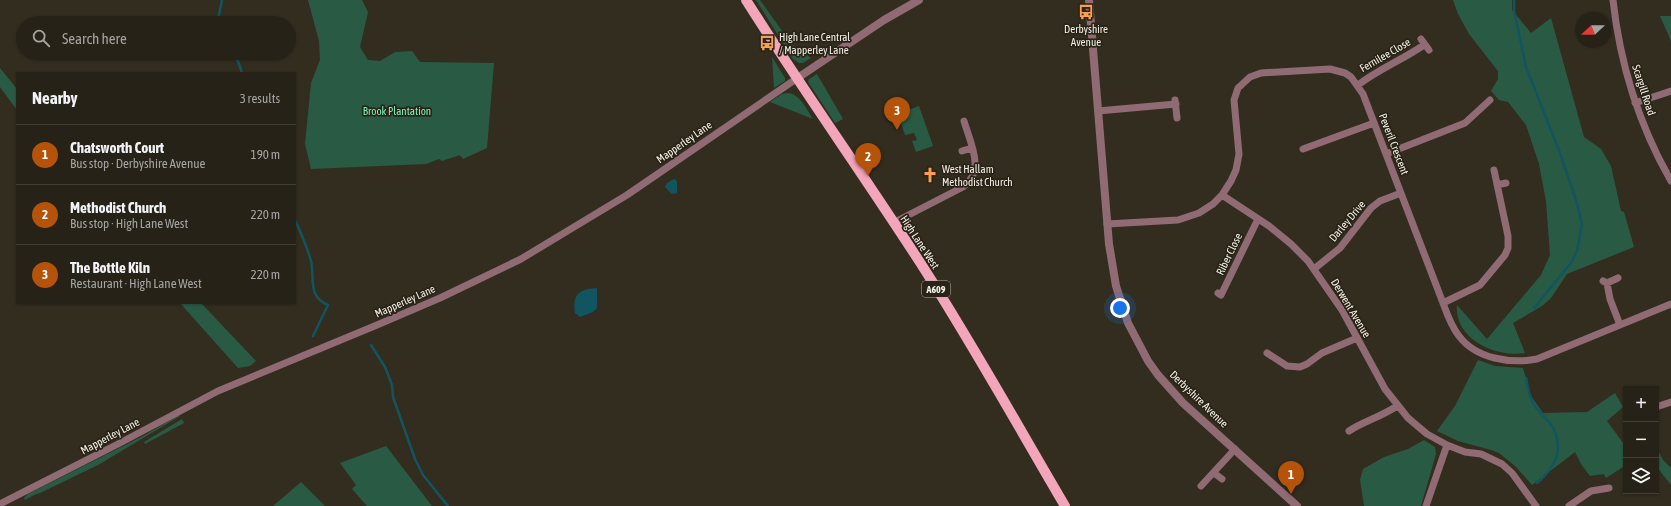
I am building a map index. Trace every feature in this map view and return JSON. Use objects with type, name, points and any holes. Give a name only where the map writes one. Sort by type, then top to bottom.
[{"type":"main road","name":"A609","points":[[746,0],[796,79]]},
{"type":"main road","name":"High Lane West","points":[[796,79],[893,222],[960,328],[1064,506]]},
{"type":"street","points":[[796,79],[884,20],[919,0]]},
{"type":"street","name":"Derbyshire Avenue","points":[[1089,0],[1111,262],[1119,296],[1128,323],[1143,353],[1158,375],[1183,403],[1297,506]]},
{"type":"street","name":"Scargill Road","points":[[1613,0],[1622,58],[1635,103],[1653,147],[1671,181]]},
{"type":"street","name":"Fernilee Close","points":[[1358,85],[1369,76],[1403,59],[1425,45]]},
{"type":"street","name":"Peveril Crescent","points":[[1107,224],[1162,222],[1183,219],[1205,209],[1222,195],[1231,181],[1237,164],[1238,149],[1234,104],[1238,88],[1250,77],[1261,73],[1330,69],[1345,73],[1358,85],[1443,303],[1454,329],[1468,346],[1486,356],[1505,360],[1525,361],[1537,359],[1671,304]]},
{"type":"street","name":"Mapperley Lane","points":[[0,504],[113,447],[218,391],[384,322],[521,259],[627,195],[796,79]]},
{"type":"street","points":[[1635,103],[1671,91]]},
{"type":"street","points":[[1386,154],[1462,124],[1490,100]]},
{"type":"street","points":[[1098,111],[1175,102],[1177,118]]},
{"type":"street","points":[[1472,104],[1478,111]]},
{"type":"street","points":[[893,222],[967,184],[973,177],[976,169],[976,161],[964,121]]},
{"type":"street","points":[[1303,149],[1374,123]]},
{"type":"street","points":[[1315,145],[1318,153]]},
{"type":"street","points":[[962,151],[972,148]]},
{"type":"street","points":[[1443,303],[1480,285],[1506,255],[1508,248],[1508,236],[1494,170]]},
{"type":"street","points":[[1497,185],[1506,183]]},
{"type":"street","name":"Darley Drive","points":[[1314,269],[1340,248],[1371,208],[1380,201],[1401,193]]},
{"type":"street","name":"Derwent Avenue","points":[[1222,195],[1269,226],[1291,244],[1314,269],[1342,310],[1379,380],[1397,406],[1418,427],[1432,438],[1447,446],[1487,456],[1502,464],[1512,473],[1536,506]]},
{"type":"street","name":"Riber Close","points":[[1218,293],[1221,295],[1258,219]]},
{"type":"street","points":[[1618,278],[1605,282],[1620,325]]},
{"type":"street","points":[[1267,353],[1287,366],[1300,367],[1307,364],[1322,353],[1357,338]]},
{"type":"street","points":[[1665,413],[1660,406],[1671,402]]},
{"type":"street","points":[[1349,431],[1364,422],[1382,416],[1397,406]]},
{"type":"street","points":[[1426,506],[1447,446]]},
{"type":"street","points":[[1201,486],[1235,449]]},
{"type":"street","points":[[1214,473],[1222,479]]},
{"type":"street","points":[[1569,506],[1599,485],[1609,488]]},
{"type":"green space","name":"Brook Plantation","points":[[308,0],[362,0],[368,12],[360,47],[368,60],[380,61],[395,52],[412,51],[420,62],[494,63],[487,148],[463,159],[460,155],[442,161],[439,159],[426,164],[311,169],[305,144],[311,83],[320,60],[319,41]]},
{"type":"green space","points":[[756,0],[760,0],[792,45],[811,58],[803,63],[799,63],[793,59]]},
{"type":"green space","points":[[1453,0],[1512,0],[1512,10],[1531,33],[1551,18],[1584,137],[1601,149],[1611,166],[1621,211],[1624,212],[1634,247],[1567,274],[1551,298],[1542,306],[1513,323],[1525,353],[1514,354],[1502,352],[1479,344],[1462,328],[1458,317],[1457,305],[1487,339],[1541,275],[1550,255],[1546,201],[1539,164],[1526,125],[1508,102],[1499,100],[1491,91],[1498,79],[1498,71],[1469,34],[1458,14]]},
{"type":"green space","points":[[1660,16],[1671,16],[1671,41]]},
{"type":"green space","points":[[772,57],[785,78],[785,81],[774,88]]},
{"type":"green space","points":[[0,68],[16,88],[16,109],[0,87]]},
{"type":"green space","points":[[817,74],[843,119],[835,123],[808,82],[809,79]]},
{"type":"green space","points":[[788,93],[800,99],[813,119],[770,102],[782,94]]},
{"type":"green space","points":[[919,106],[933,146],[916,152],[912,141],[917,140],[914,133],[905,135],[899,117],[901,117],[900,113]]},
{"type":"green space","points":[[181,304],[202,304],[256,361],[250,366],[238,368]]},
{"type":"green space","points":[[1478,360],[1495,366],[1523,368],[1531,396],[1543,413],[1587,412],[1615,393],[1623,407],[1607,421],[1623,443],[1623,467],[1606,478],[1604,474],[1590,476],[1581,464],[1575,452],[1532,485],[1515,466],[1499,453],[1458,441],[1437,431],[1455,406]]},
{"type":"green space","points":[[179,415],[180,416],[98,465],[25,500],[24,498],[28,494],[143,436]]},
{"type":"green space","points":[[182,419],[184,423],[145,444],[144,442]]},
{"type":"green space","points":[[1424,440],[1435,447],[1436,454],[1421,506],[1364,506],[1360,480],[1363,469],[1384,457],[1408,449]]},
{"type":"green space","points":[[386,446],[432,506],[367,506],[352,489],[356,485],[340,463]]},
{"type":"green space","points":[[1659,452],[1663,460],[1671,468],[1671,485],[1659,470]]},
{"type":"green space","points":[[301,482],[325,506],[273,506]]},
{"type":"water","points":[[674,179],[677,181],[677,193],[672,194],[665,187],[667,183]]},
{"type":"water","points":[[597,288],[597,308],[593,312],[580,317],[575,313],[574,307],[576,297],[582,291]]},
{"type":"waterway","points":[[219,16],[222,0]]},
{"type":"waterway","points":[[1514,0],[1514,10],[1526,67],[1560,153],[1576,200],[1582,224],[1577,251],[1571,263],[1534,308]]},
{"type":"waterway","points":[[237,60],[242,72]]},
{"type":"waterway","points":[[296,222],[311,261],[314,292],[321,301],[328,305],[313,336]]},
{"type":"waterway","points":[[371,345],[385,367],[392,385],[393,397],[415,459],[423,475],[448,506]]},
{"type":"waterway","points":[[1526,378],[1532,402],[1551,424],[1555,432],[1558,447],[1552,467],[1537,483]]},
{"type":"place","name":"Derbyshire Avenue","points":[[1086,12]]},
{"type":"place","name":"High Lane Central / Mapperley Lane","points":[[767,43]]},
{"type":"place","name":"The Bottle Kiln","points":[[897,130]]},
{"type":"place","name":"West Hallam Methodist Church","points":[[930,175]]},
{"type":"place","name":"Methodist Church","points":[[868,176]]},
{"type":"place","name":"Chatsworth Court","points":[[1291,494]]}]
